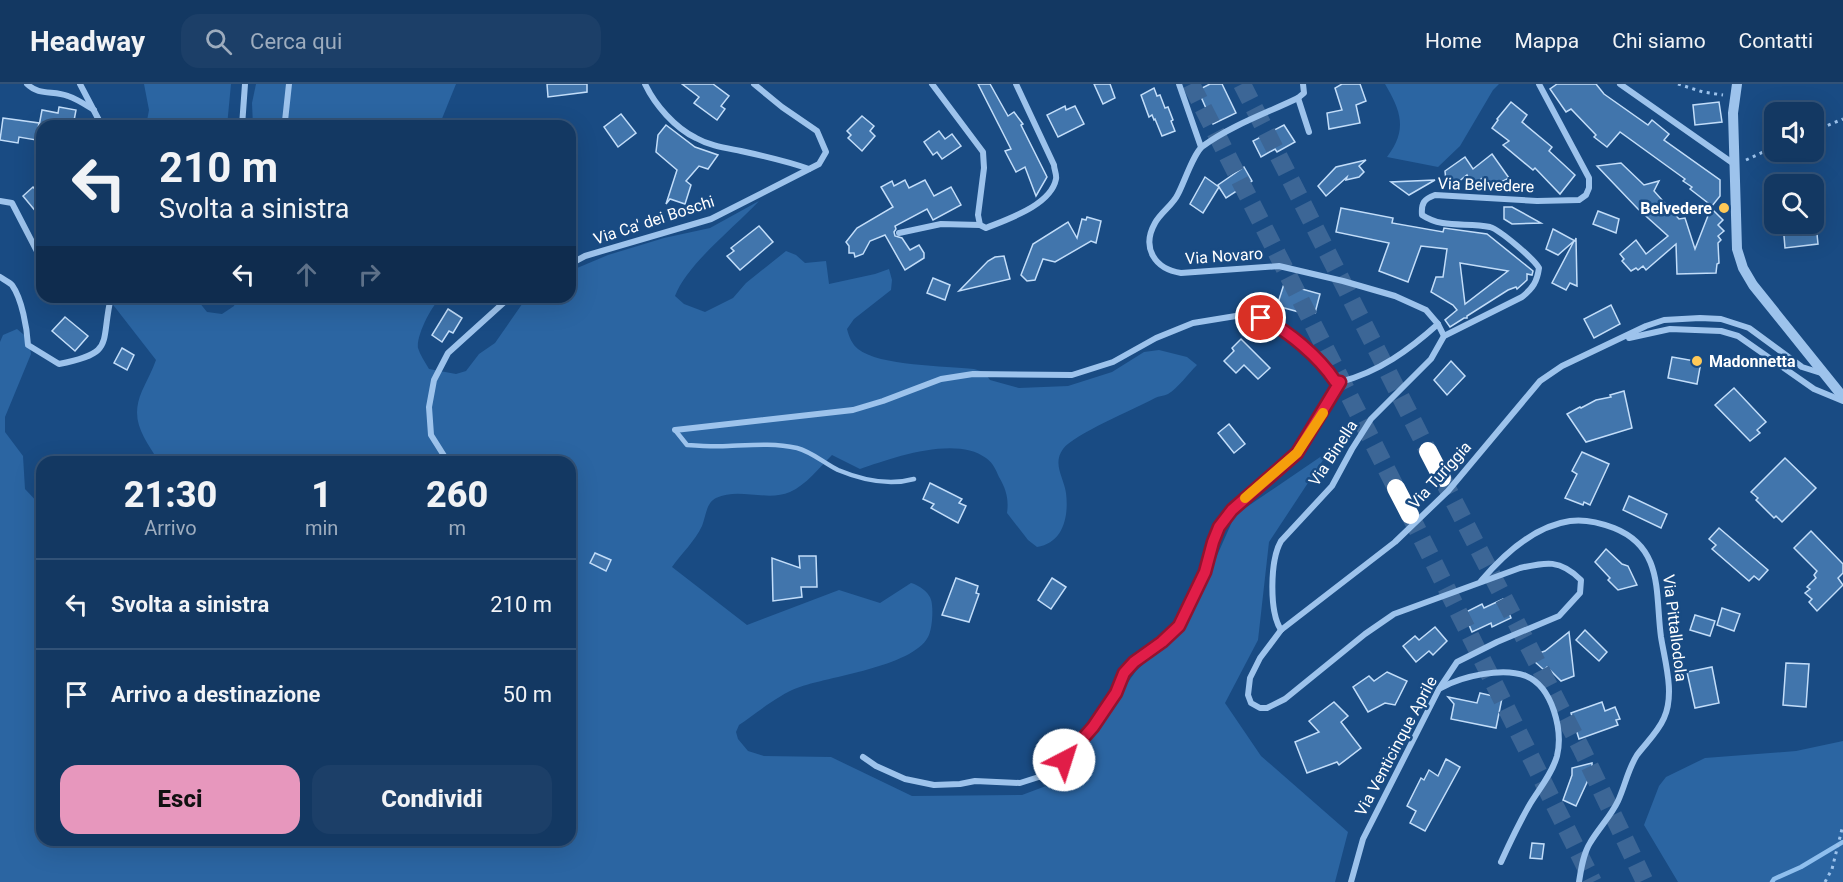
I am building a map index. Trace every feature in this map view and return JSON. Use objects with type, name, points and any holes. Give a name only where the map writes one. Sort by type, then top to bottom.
[{"type":"highway","points":[[1428,451],[1442,478]]},
{"type":"highway","points":[[1396,488],[1410,515]]},
{"type":"street","points":[[27,84],[33,90],[67,95],[94,110]]},
{"type":"street","points":[[80,84],[99,120]]},
{"type":"street","points":[[242,120],[245,84]]},
{"type":"street","points":[[285,120],[290,84]]},
{"type":"street","points":[[645,84],[676,124],[694,138],[709,144],[810,169],[819,164],[826,152],[818,131],[782,107],[754,84]]},
{"type":"street","points":[[932,84],[983,152],[984,168],[978,215],[980,225]]},
{"type":"street","points":[[899,233],[941,224],[980,225],[986,228],[1014,218],[1045,199],[1056,179],[1054,165],[1016,84]]},
{"type":"street","points":[[1179,84],[1201,147],[1234,128],[1298,98],[1304,93],[1303,84]]},
{"type":"street","name":"Via Belvedere","points":[[1444,336],[1527,293],[1537,280],[1539,268],[1534,260],[1492,228],[1446,224],[1430,220],[1422,214],[1421,205],[1426,199],[1435,195],[1538,201],[1579,200],[1590,188],[1589,178],[1539,84]]},
{"type":"street","points":[[1620,84],[1735,165]]},
{"type":"street","points":[[1736,90],[1737,249],[1743,268],[1843,399]]},
{"type":"street","points":[[1298,98],[1310,132]]},
{"type":"street","name":"Via Novaro","points":[[1201,147],[1177,198],[1155,223],[1150,236],[1150,247],[1160,266],[1181,273],[1279,266],[1395,296],[1426,310],[1438,324],[1444,336]]},
{"type":"street","name":"Via Ca' dei Boschi","points":[[576,261],[585,256],[711,219],[810,169]]},
{"type":"street","points":[[0,201],[12,203],[36,249]]},
{"type":"street","points":[[0,277],[12,284],[27,328],[28,345],[59,364],[82,360],[100,350],[106,338],[110,303]]},
{"type":"street","points":[[444,456],[431,435],[429,407],[434,380],[448,353],[503,303]]},
{"type":"street","points":[[675,430],[853,410],[941,379],[973,374],[1072,375],[1113,362],[1156,338],[1193,323],[1248,314],[1271,322],[1326,367],[1335,381],[1340,382],[1383,366],[1407,352],[1438,324]]},
{"type":"street","name":"Via Turiggia","points":[[1281,630],[1395,542],[1448,491],[1540,381],[1562,366],[1646,326],[1664,320],[1721,319],[1749,328],[1802,367],[1824,374]]},
{"type":"street","name":"Via Turiggia","points":[[1617,341],[1670,329],[1721,331],[1738,336],[1814,389],[1843,399]]},
{"type":"street","name":"Via Binella","points":[[1281,630],[1278,626],[1274,603],[1275,551],[1281,541],[1332,486],[1371,419],[1431,359],[1444,336]]},
{"type":"street","points":[[863,757],[876,766],[905,779],[934,785],[975,781],[1020,783],[1046,775],[1064,760],[1093,727],[1116,693],[1124,673],[1134,662],[1162,642],[1179,626],[1205,572],[1219,527],[1232,510],[1297,453],[1340,382]]},
{"type":"street","name":"Via Pittallodola","points":[[1481,582],[1509,551],[1554,524],[1578,520],[1610,526],[1621,531],[1642,545],[1652,562],[1656,578],[1659,624],[1669,692],[1665,717],[1637,755],[1617,802],[1589,844],[1578,882]]},
{"type":"street","name":"Via Venticinque Aprile","points":[[1281,630],[1260,658],[1250,678],[1248,695],[1251,704],[1260,708],[1267,708],[1285,699],[1365,634],[1394,614],[1520,568],[1549,562],[1572,571],[1581,580],[1580,593],[1559,616],[1457,662],[1439,689],[1363,839],[1351,882]]},
{"type":"street","points":[[1439,689],[1468,678],[1494,673],[1525,675],[1534,681],[1549,698],[1557,717],[1559,741],[1557,756],[1550,774],[1521,821],[1501,862]]},
{"type":"lane","points":[[675,430],[687,445],[780,446],[800,449],[838,470],[879,482],[898,483],[914,479]]},
{"type":"path","points":[[1678,84],[1703,93],[1736,90]]},
{"type":"path","points":[[1824,127],[1843,119]]},
{"type":"path","points":[[1735,165],[1764,152]]},
{"type":"path","points":[[1825,882],[1832,869],[1843,825]]},
{"type":"shaded area","points":[[144,84],[231,84],[228,120],[147,120],[149,110]]},
{"type":"shaded area","points":[[256,84],[456,84],[441,120],[253,120],[252,103]]},
{"type":"shaded area","points":[[1385,84],[1499,84],[1493,90],[1460,146],[1438,167],[1387,157],[1398,138],[1400,120],[1395,103]]},
{"type":"shaded area","points":[[759,201],[712,246],[690,271],[675,296],[684,304],[705,312],[733,298],[746,283],[786,251],[796,255],[805,263],[826,261],[829,284],[889,269],[892,280],[891,290],[854,319],[847,329],[858,349],[881,359],[974,369],[984,372],[990,380],[1019,388],[1068,386],[1112,372],[1144,352],[1159,350],[1187,357],[1197,365],[1168,394],[1155,398],[1092,429],[1063,449],[1059,466],[1067,502],[1065,520],[1058,534],[1046,545],[1037,547],[1028,540],[1007,513],[1008,503],[1005,490],[992,464],[973,451],[958,448],[923,451],[860,469],[832,455],[807,481],[790,492],[772,496],[734,494],[713,500],[708,506],[699,531],[672,567],[747,625],[839,590],[880,603],[911,583],[925,591],[932,601],[930,630],[928,637],[919,647],[888,663],[797,688],[783,695],[739,725],[736,732],[738,739],[748,751],[764,756],[831,757],[912,796],[1022,795],[1054,783],[1136,671],[1187,623],[1235,515],[1329,451],[1269,542],[1258,640],[1225,703],[1261,756],[1348,832],[1335,882],[0,882],[0,342],[3,335],[17,329],[29,339],[31,354],[5,417],[5,432],[23,456],[25,489],[36,501],[36,846],[576,846],[576,456],[155,456],[140,428],[137,411],[142,391],[156,360],[112,303],[200,303],[207,312],[222,314],[235,303],[436,303],[426,321],[418,348],[429,369],[456,374],[466,371],[479,354],[495,343],[523,303],[576,303],[576,268],[608,255],[664,238],[710,228]]},
{"type":"shaded area","points":[[1843,741],[1843,882],[1678,882],[1644,825],[1659,786],[1666,777],[1705,758],[1796,751]]},
{"type":"building","points":[[547,84],[587,84],[587,92],[548,97]]},
{"type":"building","points":[[682,84],[713,84],[729,96],[721,106],[725,109],[717,120],[694,103],[699,97]]},
{"type":"building","points":[[978,84],[990,84],[1008,116],[1014,112],[1023,124],[1021,125],[1047,177],[1036,196],[1025,167],[1016,172],[1005,151],[1011,149]]},
{"type":"building","points":[[1094,84],[1110,84],[1115,98],[1103,104]]},
{"type":"building","points":[[1210,84],[1222,84],[1236,113],[1213,124],[1198,90]]},
{"type":"building","points":[[1342,84],[1360,84],[1366,101],[1356,105],[1360,123],[1329,129],[1327,113],[1342,110],[1335,88]]},
{"type":"building","points":[[1557,84],[1596,84],[1604,94],[1648,125],[1652,120],[1669,134],[1664,140],[1720,180],[1720,196],[1712,206],[1690,189],[1692,187],[1683,181],[1685,179],[1620,132],[1607,147],[1594,137],[1596,135],[1571,109],[1566,112],[1550,89]]},
{"type":"building","points":[[1154,88],[1157,96],[1160,95],[1165,108],[1168,107],[1175,131],[1162,136],[1155,119],[1152,115],[1149,117],[1141,95]]},
{"type":"building","points":[[1511,102],[1527,115],[1522,122],[1552,147],[1549,151],[1575,175],[1560,194],[1535,168],[1533,170],[1503,145],[1509,141],[1492,128]]},
{"type":"building","points":[[1719,102],[1722,122],[1695,125],[1693,105]]},
{"type":"building","points":[[1065,106],[1066,110],[1075,106],[1084,124],[1058,137],[1047,115]]},
{"type":"building","points":[[59,107],[76,110],[74,120],[40,120],[42,110],[58,113]]},
{"type":"building","points":[[621,114],[636,133],[618,147],[604,127]]},
{"type":"building","points":[[862,116],[874,126],[870,131],[875,136],[862,151],[848,138],[851,135],[847,131]]},
{"type":"building","points":[[3,118],[36,123],[36,140],[19,137],[18,143],[0,140]]},
{"type":"building","points":[[666,125],[695,147],[718,155],[708,169],[699,166],[686,181],[691,185],[685,204],[670,199],[666,204],[677,170],[656,152],[658,135]]},
{"type":"building","points":[[1284,125],[1295,142],[1277,152],[1275,149],[1261,157],[1253,141]]},
{"type":"building","points":[[939,131],[945,139],[952,134],[961,146],[942,159],[937,152],[933,155],[924,142]]},
{"type":"building","points":[[1492,154],[1509,178],[1501,184],[1492,187],[1484,177],[1472,185],[1467,175],[1458,182],[1446,181],[1445,171],[1465,157],[1473,169]]},
{"type":"building","points":[[1366,160],[1359,166],[1364,172],[1359,177],[1346,180],[1347,177],[1326,196],[1318,186],[1336,167]]},
{"type":"building","points":[[1621,163],[1644,185],[1659,181],[1654,191],[1679,219],[1685,218],[1695,249],[1711,208],[1723,220],[1718,225],[1724,231],[1718,236],[1721,240],[1718,243],[1719,263],[1716,273],[1677,274],[1676,244],[1646,270],[1643,266],[1631,271],[1622,261],[1624,259],[1620,254],[1636,240],[1646,254],[1668,236],[1638,209],[1597,166]]},
{"type":"building","points":[[1244,167],[1252,181],[1226,198],[1218,185]]},
{"type":"building","points":[[1205,177],[1219,187],[1203,213],[1190,204]]},
{"type":"building","points":[[905,180],[909,188],[925,180],[934,196],[951,187],[961,205],[933,220],[927,209],[895,226],[895,236],[902,238],[910,250],[919,245],[924,258],[905,270],[885,235],[870,241],[863,254],[855,257],[854,253],[849,253],[849,246],[846,242],[857,228],[893,207],[881,187],[892,181],[894,186]]},
{"type":"building","points":[[1435,180],[1409,195],[1391,182]]},
{"type":"building","points":[[33,187],[36,190],[36,212],[23,196]]},
{"type":"building","points":[[1504,207],[1512,207],[1541,223],[1512,224],[1504,219]]},
{"type":"building","points":[[1341,208],[1393,218],[1392,223],[1443,232],[1444,228],[1487,234],[1533,271],[1532,275],[1527,274],[1527,280],[1517,289],[1516,287],[1508,290],[1450,327],[1445,320],[1457,310],[1453,305],[1431,292],[1436,277],[1443,277],[1447,249],[1421,246],[1408,282],[1379,271],[1389,243],[1336,232]],"holes":[[[1460,263],[1508,271],[1465,304]]]},
{"type":"building","points":[[1598,211],[1619,219],[1616,233],[1593,224]]},
{"type":"building","points":[[1087,217],[1101,221],[1096,243],[1091,241],[1055,262],[1043,259],[1035,280],[1027,281],[1021,275],[1033,244],[1068,222],[1077,238],[1082,219],[1086,220]]},
{"type":"building","points":[[759,226],[773,242],[740,270],[727,256],[734,251],[731,248]]},
{"type":"building","points":[[1553,229],[1575,241],[1576,238],[1577,286],[1570,283],[1566,290],[1552,283],[1574,241],[1558,255],[1546,249]]},
{"type":"building","points":[[1784,234],[1817,234],[1818,244],[1785,248]]},
{"type":"building","points":[[1004,256],[1010,279],[959,291],[988,261]]},
{"type":"building","points":[[933,278],[950,285],[945,300],[927,293]]},
{"type":"building","points":[[1284,284],[1320,294],[1315,313],[1300,308],[1299,312],[1277,306]]},
{"type":"building","points":[[1611,305],[1620,324],[1594,338],[1584,319]]},
{"type":"building","points":[[448,309],[462,318],[453,333],[449,331],[442,342],[432,335]]},
{"type":"building","points":[[65,317],[88,336],[75,351],[52,331]]},
{"type":"building","points":[[1241,339],[1270,368],[1258,379],[1244,365],[1236,373],[1224,361]]},
{"type":"building","points":[[122,348],[134,355],[127,370],[114,363]]},
{"type":"building","points":[[1672,357],[1701,362],[1697,384],[1668,378]]},
{"type":"building","points":[[1451,361],[1465,376],[1447,395],[1434,380]]},
{"type":"building","points":[[1734,388],[1766,422],[1757,430],[1760,433],[1750,441],[1715,405]]},
{"type":"building","points":[[1624,391],[1632,428],[1586,442],[1567,414],[1596,400]]},
{"type":"building","points":[[1229,424],[1245,444],[1234,453],[1218,433]]},
{"type":"building","points":[[1582,452],[1609,464],[1590,505],[1584,502],[1583,505],[1565,498],[1577,474],[1572,471]]},
{"type":"building","points":[[1785,458],[1816,488],[1782,522],[1776,516],[1774,518],[1751,492]]},
{"type":"building","points":[[930,483],[962,499],[959,503],[966,506],[958,523],[931,508],[934,504],[923,499]]},
{"type":"building","points":[[1629,496],[1667,514],[1661,528],[1623,510]]},
{"type":"building","points":[[1719,528],[1768,570],[1759,580],[1754,576],[1749,581],[1712,549],[1716,545],[1709,539]]},
{"type":"building","points":[[1811,531],[1843,564],[1843,573],[1838,578],[1843,585],[1817,611],[1809,602],[1812,599],[1805,593],[1810,589],[1807,587],[1816,578],[1814,575],[1817,571],[1794,548]]},
{"type":"building","points":[[1606,549],[1622,564],[1628,566],[1637,585],[1618,590],[1608,580],[1610,578],[1595,562]]},
{"type":"building","points":[[595,553],[611,560],[606,571],[590,563]]},
{"type":"building","points":[[799,556],[816,556],[817,587],[801,587],[802,597],[773,601],[772,558],[800,568]]},
{"type":"building","points":[[956,578],[978,586],[976,593],[979,594],[969,622],[942,615]]},
{"type":"building","points":[[1052,578],[1066,587],[1051,609],[1038,600]]},
{"type":"building","points":[[1503,599],[1511,618],[1492,627],[1491,623],[1472,632],[1464,613],[1482,604],[1484,608]]},
{"type":"building","points":[[1722,608],[1740,614],[1734,631],[1717,625]]},
{"type":"building","points":[[1695,615],[1715,621],[1710,636],[1690,630]]},
{"type":"building","points":[[1435,627],[1447,641],[1433,655],[1429,651],[1416,662],[1403,646],[1415,636],[1419,640]]},
{"type":"building","points":[[1585,630],[1607,652],[1599,661],[1576,640]]},
{"type":"building","points":[[1569,632],[1574,676],[1561,681],[1547,667],[1544,670],[1534,661],[1536,654],[1545,651]]},
{"type":"building","points":[[1786,663],[1809,664],[1806,707],[1783,705]]},
{"type":"building","points":[[1712,667],[1719,703],[1695,708],[1687,672]]},
{"type":"building","points":[[1387,672],[1407,681],[1395,705],[1385,703],[1368,712],[1353,687],[1369,676],[1374,681]]},
{"type":"building","points":[[1480,693],[1502,698],[1496,728],[1451,719],[1454,704],[1448,697],[1477,703]]},
{"type":"building","points":[[1334,702],[1348,716],[1341,722],[1361,748],[1339,765],[1337,762],[1307,773],[1295,742],[1319,732],[1309,721]]},
{"type":"building","points":[[1602,702],[1605,711],[1615,707],[1620,719],[1616,720],[1618,725],[1579,739],[1571,713]]},
{"type":"building","points":[[1446,759],[1460,767],[1425,831],[1410,823],[1416,811],[1407,806],[1421,778],[1424,780],[1429,770],[1438,776]]},
{"type":"building","points":[[1592,763],[1592,779],[1589,778],[1576,806],[1563,800],[1572,775],[1572,768]]},
{"type":"building","points":[[1532,843],[1544,844],[1542,859],[1530,858]]},
{"type":"waterway","points":[[1772,882],[1843,842]]},
{"type":"tunnel","points":[[1191,84],[1396,488]]},
{"type":"tunnel","points":[[1242,84],[1428,451]]},
{"type":"tunnel","points":[[1442,478],[1582,750],[1645,882]]},
{"type":"tunnel","points":[[1410,515],[1593,882]]},
{"type":"slow traffic","points":[[1245,498],[1297,453],[1323,413]]},
{"type":"place","name":"Belvedere","points":[[1724,208]]},
{"type":"place","name":"Madonnetta","points":[[1697,361]]},
{"type":"route","points":[[1064,760],[1093,727],[1116,693],[1124,673],[1134,662],[1162,642],[1179,626],[1205,572],[1219,527],[1232,510],[1297,453],[1340,382],[1335,381],[1326,367],[1295,341],[1271,322],[1261,318]]}]
